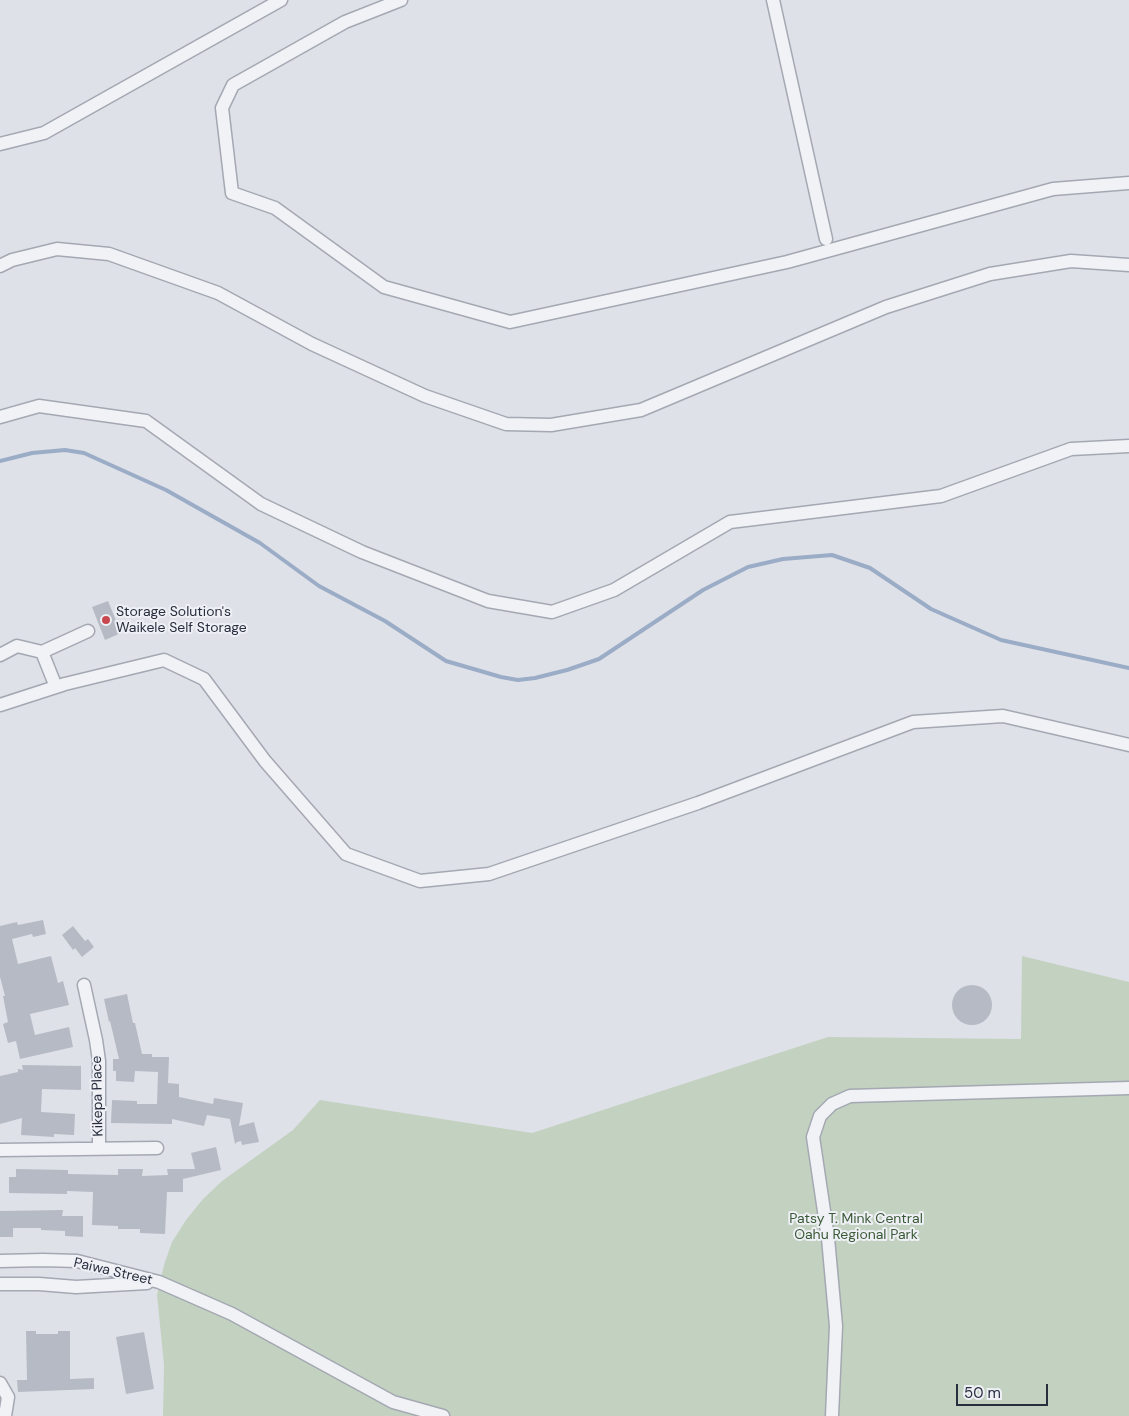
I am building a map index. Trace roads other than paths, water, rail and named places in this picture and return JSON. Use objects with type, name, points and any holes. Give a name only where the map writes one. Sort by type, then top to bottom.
[{"type":"street","points":[[0,144],[44,133],[281,0]]},
{"type":"street","points":[[401,0],[345,22],[233,85],[222,108],[232,193],[275,208],[384,287],[510,322],[787,262],[1053,189],[1129,183]]},
{"type":"street","points":[[773,0],[826,239]]},
{"type":"street","points":[[0,266],[12,260],[56,249],[109,254],[218,293],[312,344],[425,396],[506,424],[551,425],[641,410],[886,307],[990,274],[1071,261],[1129,265]]},
{"type":"street","points":[[0,417],[39,406],[146,421],[261,504],[362,552],[488,601],[552,612],[614,590],[730,522],[941,496],[1071,449],[1129,446]]},
{"type":"street","points":[[0,655],[17,646],[42,652],[88,631]]},
{"type":"street","points":[[42,652],[56,687]]},
{"type":"street","points":[[0,705],[56,687],[164,660],[204,679],[266,761],[346,854],[420,881],[489,874],[698,803],[913,722],[1003,716],[1129,745]]},
{"type":"street","name":"Kikepa Place","points":[[84,985],[99,1061],[99,1148]]},
{"type":"street","points":[[832,1416],[836,1326],[828,1238],[813,1136],[820,1116],[832,1104],[850,1096],[1129,1088]]},
{"type":"street","points":[[0,1150],[157,1148]]},
{"type":"street","name":"Paiwa Street","points":[[0,1261],[77,1261],[159,1282]]},
{"type":"street","points":[[159,1282],[232,1314],[392,1402],[443,1416]]},
{"type":"street","name":"Paiwa Street","points":[[0,1284],[39,1284],[76,1287],[159,1282]]},
{"type":"street","points":[[0,1383],[8,1397],[5,1416]]},
{"type":"waterway","points":[[0,461],[32,453],[65,450],[84,453],[166,490],[260,543],[319,586],[385,621],[446,661],[501,677],[518,680],[535,678],[599,659],[703,590],[748,567],[783,559],[832,555],[870,568],[931,609],[1001,640],[1129,668]]},
{"type":"place","name":"Storage Solution's Waikele Self Storage","points":[[106,620]]},
{"type":"park label","name":"Patsy T. Mink Central Oahu Regional Park","points":[[856,1228]]}]
